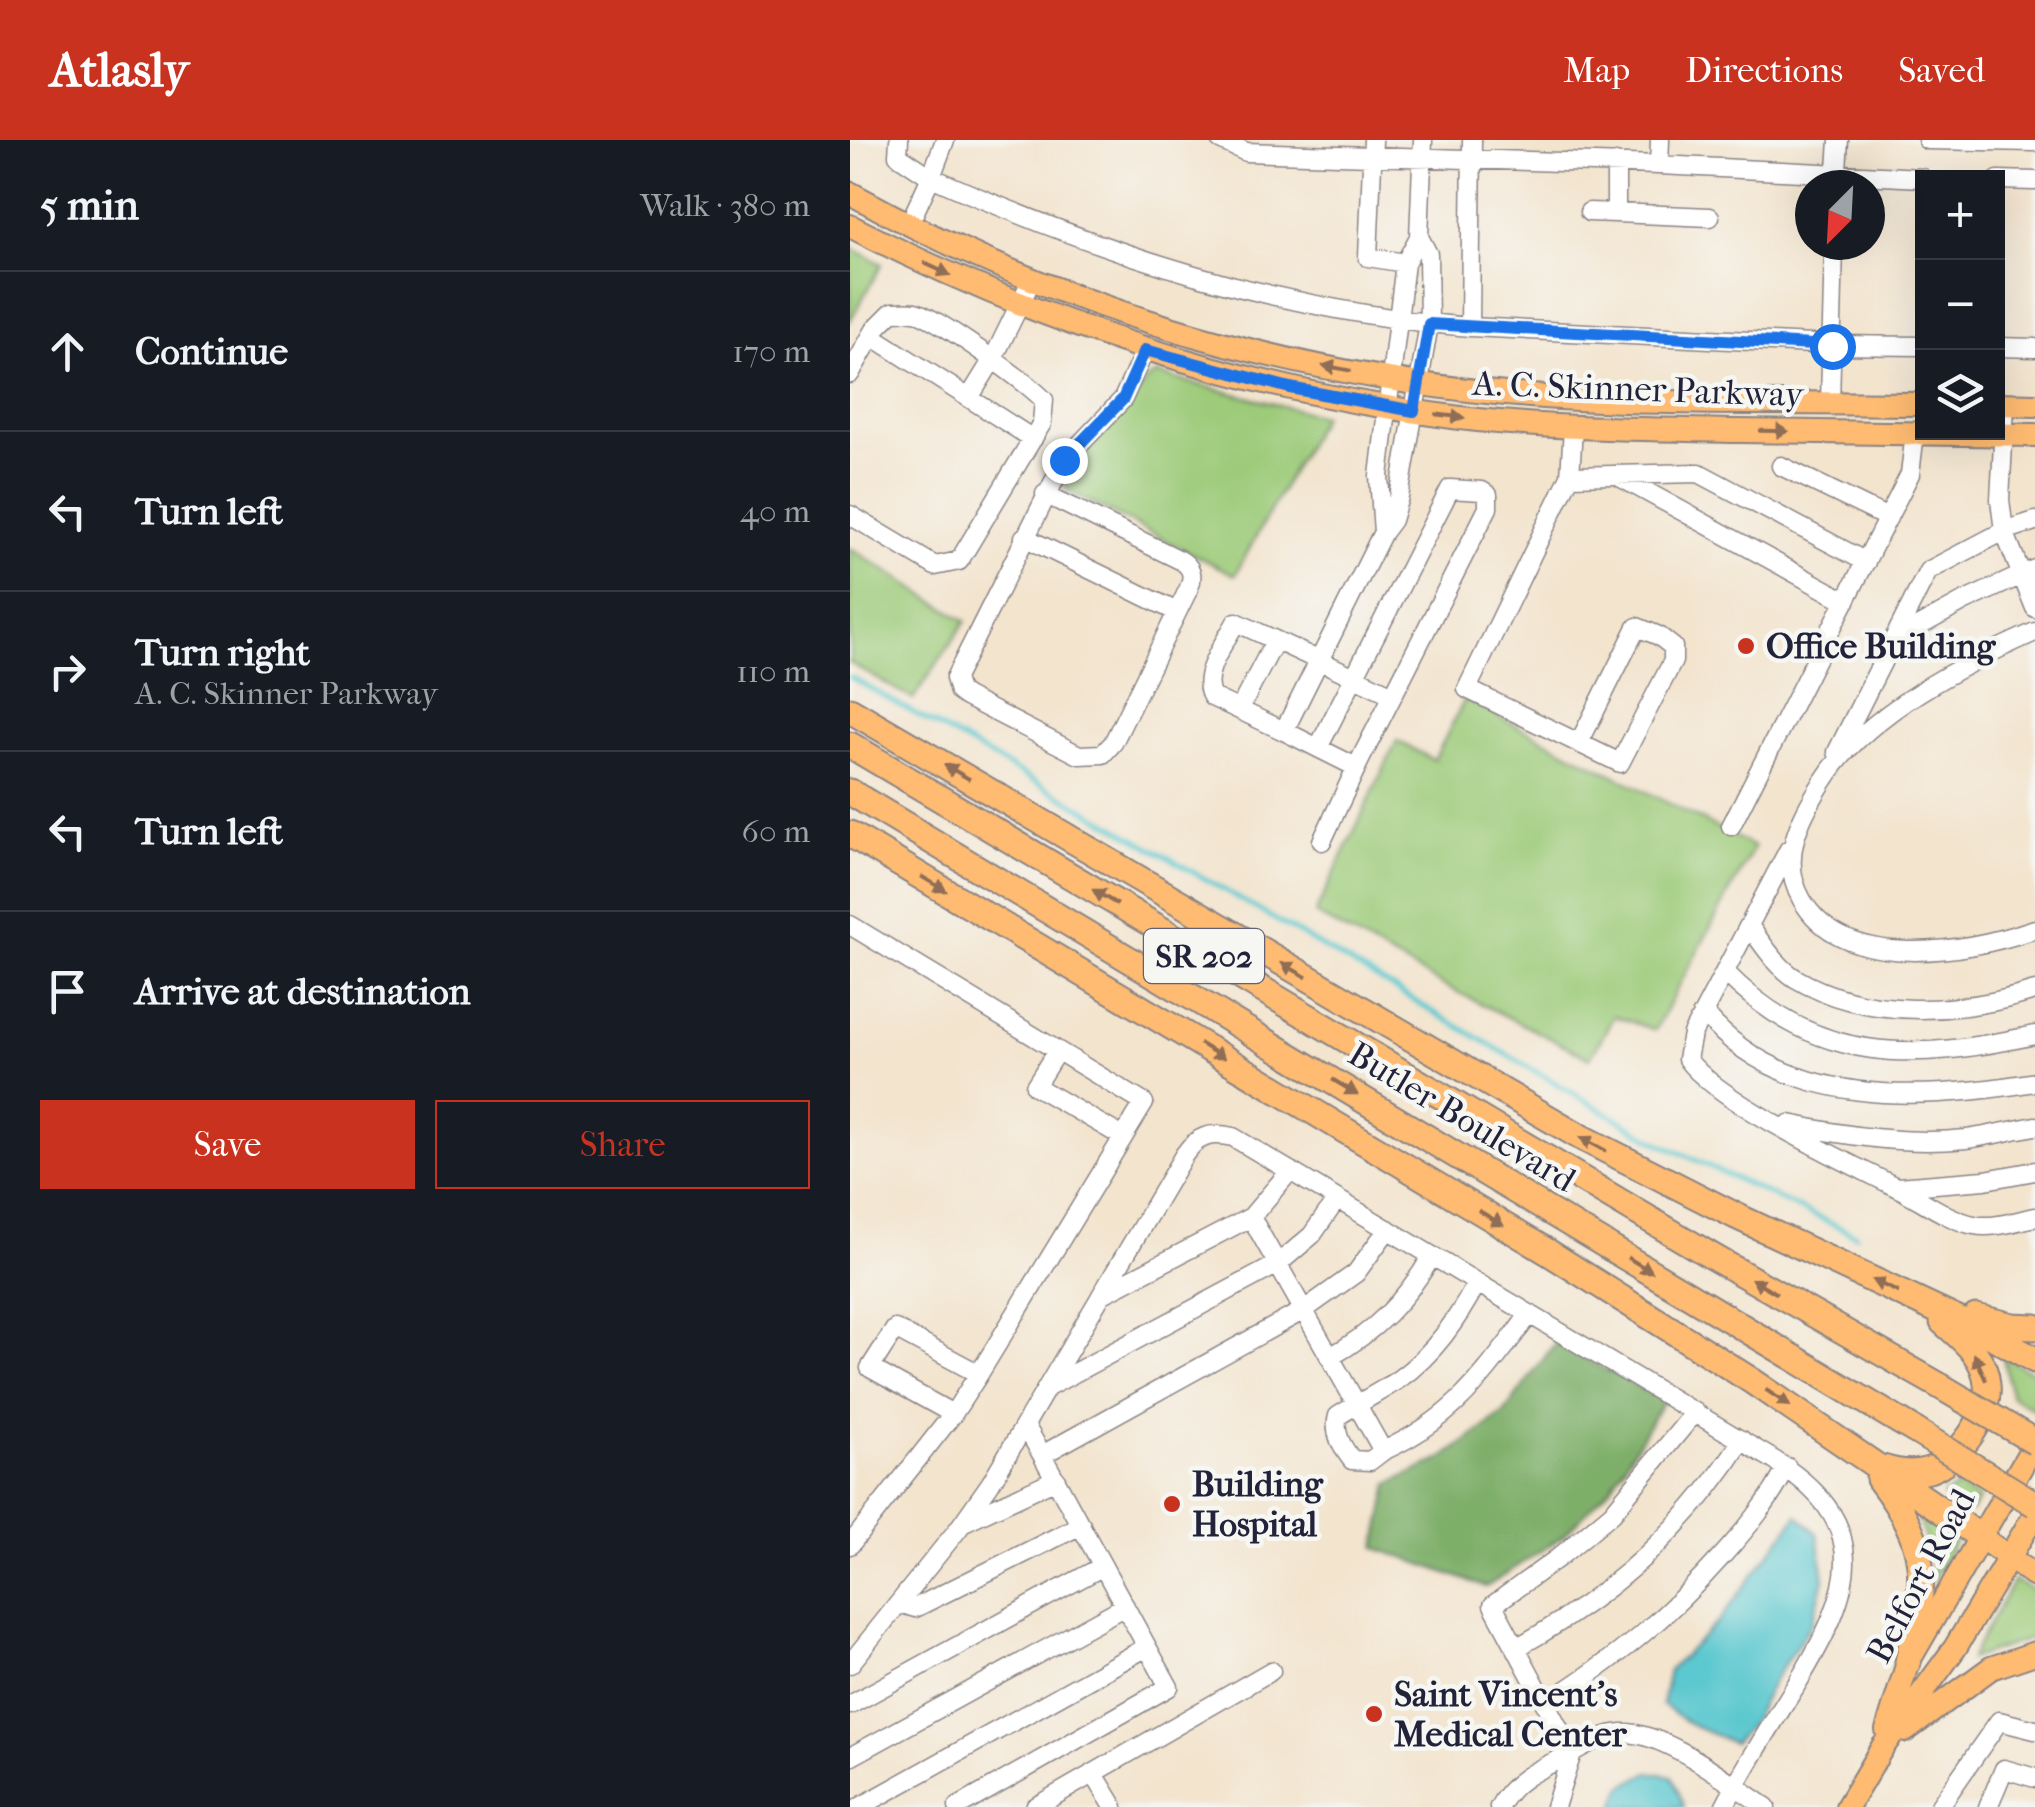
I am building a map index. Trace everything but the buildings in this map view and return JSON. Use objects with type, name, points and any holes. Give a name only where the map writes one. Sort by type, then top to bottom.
[{"type":"highway","points":[[850,710],[1579,1136],[2035,1360]]},
{"type":"highway","name":"Butler Boulevard","points":[[850,745],[1696,1247],[2035,1443]]},
{"type":"highway","name":"Butler Boulevard","points":[[850,792],[2035,1504]]},
{"type":"highway","points":[[850,834],[1548,1252],[1752,1381],[1979,1536]]},
{"type":"highway","points":[[1920,1303],[2013,1326],[2035,1326]]},
{"type":"highway","points":[[1859,1456],[1902,1474],[1931,1470],[1946,1462],[1980,1417],[1988,1385],[1984,1368],[1967,1343],[1920,1303]]},
{"type":"highway","points":[[1859,1456],[1903,1513],[1918,1549],[1922,1592],[1908,1662]]},
{"type":"main road","name":"A. C. Skinner Parkway","points":[[850,193],[909,224],[1098,304],[1211,340],[1391,379],[1565,398],[1915,404]]},
{"type":"main road","name":"A. C. Skinner Parkway","points":[[850,226],[1020,305],[1145,350],[1233,376],[1386,407],[1573,428],[1915,433]]},
{"type":"main road","points":[[2005,404],[2035,405]]},
{"type":"main road","name":"A. C. Skinner Parkway","points":[[2005,434],[2035,435]]},
{"type":"main road","name":"Belfort Road","points":[[1882,1748],[1908,1662],[2035,1443]]},
{"type":"main road","name":"Belfort Road","points":[[1848,1807],[1882,1748],[1955,1648],[2035,1514]]},
{"type":"main road","points":[[1979,1536],[2035,1576]]},
{"type":"main road","points":[[1882,1748],[1991,1668],[2035,1653]]},
{"type":"street","points":[[899,140],[898,154],[931,177],[993,204],[1144,262],[1288,301],[1396,320],[1470,327],[1832,346],[1915,346]]},
{"type":"street","points":[[909,224],[945,140]]},
{"type":"street","points":[[1220,140],[1246,152],[1472,149],[1795,176]]},
{"type":"street","points":[[1660,140],[1660,164]]},
{"type":"street","points":[[1836,170],[1838,140]]},
{"type":"street","points":[[1927,140],[2035,142]]},
{"type":"street","points":[[1373,148],[1368,256],[1405,263]]},
{"type":"street","points":[[1383,532],[1379,476],[1386,407],[1405,263],[1419,236],[1422,148]]},
{"type":"street","points":[[1470,327],[1472,149]]},
{"type":"street","points":[[1616,163],[1616,213]]},
{"type":"street","points":[[1885,179],[1915,178]]},
{"type":"street","points":[[2005,180],[2035,181]]},
{"type":"street","points":[[1590,212],[1710,217]]},
{"type":"street","points":[[1284,730],[1392,520],[1400,497],[1429,324],[1428,254],[1419,236]]},
{"type":"street","points":[[1830,402],[1834,260]]},
{"type":"street","points":[[968,398],[1032,278]]},
{"type":"street","points":[[850,374],[872,336],[892,312],[918,312],[1032,386],[1044,400],[1042,422],[959,561],[935,566],[850,515]]},
{"type":"street","points":[[872,336],[1033,438]]},
{"type":"street","points":[[2005,347],[2035,348]]},
{"type":"street","points":[[1045,494],[1188,565],[1192,581],[1109,750],[1094,756],[1079,754],[966,697],[956,685],[958,669],[1045,494],[1064,460],[1123,399],[1145,350]]},
{"type":"street","points":[[1573,428],[1570,476],[1467,689],[1620,764],[1673,662],[1673,647],[1637,627],[1579,743]]},
{"type":"street","points":[[1731,826],[1910,474],[1915,433]]},
{"type":"street","points":[[2003,440],[2000,500],[2004,531],[2028,571],[2035,608]]},
{"type":"street","points":[[1782,466],[1888,518]]},
{"type":"street","points":[[1570,476],[1699,472],[1866,562]]},
{"type":"street","points":[[1615,475],[1846,601]]},
{"type":"street","points":[[1318,748],[1444,497],[1450,489],[1482,491],[1488,495],[1488,508],[1322,840]]},
{"type":"street","points":[[2035,522],[2004,531],[1928,571],[1692,1034],[1687,1058],[1702,1076],[1774,1121],[1895,1187],[1976,1225],[2035,1217]]},
{"type":"street","points":[[1024,537],[1177,612]]},
{"type":"street","points":[[1894,640],[2028,571]]},
{"type":"street","points":[[1360,762],[1350,764],[1212,697],[1206,684],[1236,622],[1393,695]]},
{"type":"street","points":[[1824,780],[1849,748],[1913,698],[1997,649],[2035,632]]},
{"type":"street","points":[[1239,710],[1275,640]]},
{"type":"street","points":[[1794,840],[1789,858],[1799,895],[1822,926],[1852,941],[1887,949],[1938,950],[2033,936]]},
{"type":"street","points":[[850,925],[1144,1104],[953,1414],[850,1546]]},
{"type":"street","points":[[1749,926],[1778,964],[1794,977],[1862,1003],[1948,1008],[2035,991]]},
{"type":"street","points":[[1725,972],[1777,1018],[1852,1047],[1952,1050],[2035,1035]]},
{"type":"street","points":[[1704,1012],[1731,1039],[1762,1060],[1838,1088],[1898,1096],[1976,1092],[2035,1082]]},
{"type":"street","points":[[1057,1050],[1035,1086],[1123,1137]]},
{"type":"street","points":[[1774,1121],[1836,1134],[1904,1140],[1966,1139],[2035,1126]]},
{"type":"street","points":[[850,1664],[964,1522],[1194,1142],[1206,1136],[1233,1137],[1787,1467],[1823,1498],[1844,1552],[1845,1580],[1838,1608],[1826,1636],[1724,1807]]},
{"type":"street","points":[[1101,1295],[1251,1217],[1290,1171]]},
{"type":"street","points":[[1895,1187],[1986,1180],[2035,1171]]},
{"type":"street","points":[[1047,1387],[1278,1264],[1312,1234],[1338,1200]]},
{"type":"street","points":[[1251,1217],[1383,1451]]},
{"type":"street","points":[[1042,1454],[1304,1310],[1356,1274],[1388,1229]]},
{"type":"street","points":[[1330,1357],[1361,1340],[1383,1321],[1406,1296],[1432,1256]]},
{"type":"street","points":[[1477,1282],[1460,1315],[1433,1350],[1399,1379],[1338,1416],[1335,1425],[1352,1460],[1370,1461],[1422,1433],[1472,1389],[1530,1314]]},
{"type":"street","points":[[953,1414],[870,1368],[895,1329],[979,1374]]},
{"type":"street","points":[[1555,1807],[1572,1753],[1493,1605],[1612,1513],[1694,1412]]},
{"type":"street","points":[[958,1807],[1168,1687],[1025,1425]]},
{"type":"street","points":[[1516,1648],[1582,1608],[1634,1567],[1716,1481],[1742,1440]]},
{"type":"street","points":[[1545,1704],[1638,1641],[1682,1602],[1754,1521],[1787,1467]]},
{"type":"street","points":[[964,1522],[1056,1479]]},
{"type":"street","points":[[899,1603],[915,1608],[1081,1526]]},
{"type":"street","points":[[850,1705],[1103,1566]]},
{"type":"street","points":[[850,1757],[1125,1606]]},
{"type":"street","points":[[860,1807],[1147,1646]]},
{"type":"street","points":[[1036,1807],[1271,1671]]},
{"type":"street","points":[[1939,1807],[1998,1721],[2035,1730]]},
{"type":"street","points":[[1499,1807],[1508,1789],[1529,1774],[1606,1736],[1638,1734],[1678,1752],[1766,1807]]},
{"type":"street","points":[[1988,1807],[2004,1769],[2035,1778]]},
{"type":"street","points":[[1094,1774],[1114,1807]]},
{"type":"green space","points":[[850,247],[882,264],[850,321]]},
{"type":"green space","points":[[1157,374],[1322,416],[1235,575],[1068,491],[1064,482],[1068,470],[1126,411],[1147,380]]},
{"type":"green space","points":[[850,548],[966,621],[913,699],[850,663]]},
{"type":"green space","points":[[1465,699],[1754,847],[1655,1030],[1614,1016],[1590,1058],[1441,984],[1315,914],[1397,741],[1434,760]]},
{"type":"green space","points":[[1555,1343],[1664,1400],[1611,1487],[1563,1536],[1486,1587],[1376,1548],[1389,1484],[1442,1459],[1504,1413]]},
{"type":"green space","points":[[2003,1357],[2035,1373],[2035,1410],[2011,1396]]},
{"type":"green space","points":[[1959,1487],[1979,1499],[1971,1512],[1944,1498],[1944,1494]]},
{"type":"green space","points":[[1918,1517],[1956,1539],[1933,1581],[1929,1552]]},
{"type":"green space","points":[[2014,1580],[2035,1592],[2035,1637],[1970,1659]]},
{"type":"water","points":[[1798,1515],[1818,1534],[1824,1579],[1812,1623],[1773,1681],[1749,1727],[1733,1743],[1691,1725],[1662,1705],[1669,1670],[1719,1621]]},
{"type":"water","points":[[1649,1772],[1672,1776],[1684,1807],[1615,1807],[1622,1787]]},
{"type":"waterway","points":[[850,677],[1657,1142],[1856,1235]]},
{"type":"place","name":"Office Building","points":[[1746,646]]},
{"type":"place","name":"Building Hospital","points":[[1172,1504]]},
{"type":"place","name":"Saint Vincent's Medical Center","points":[[1374,1714]]},
{"type":"route","points":[[1064,460],[1123,399],[1145,350],[1233,376],[1414,411],[1429,324],[1832,346]]}]
